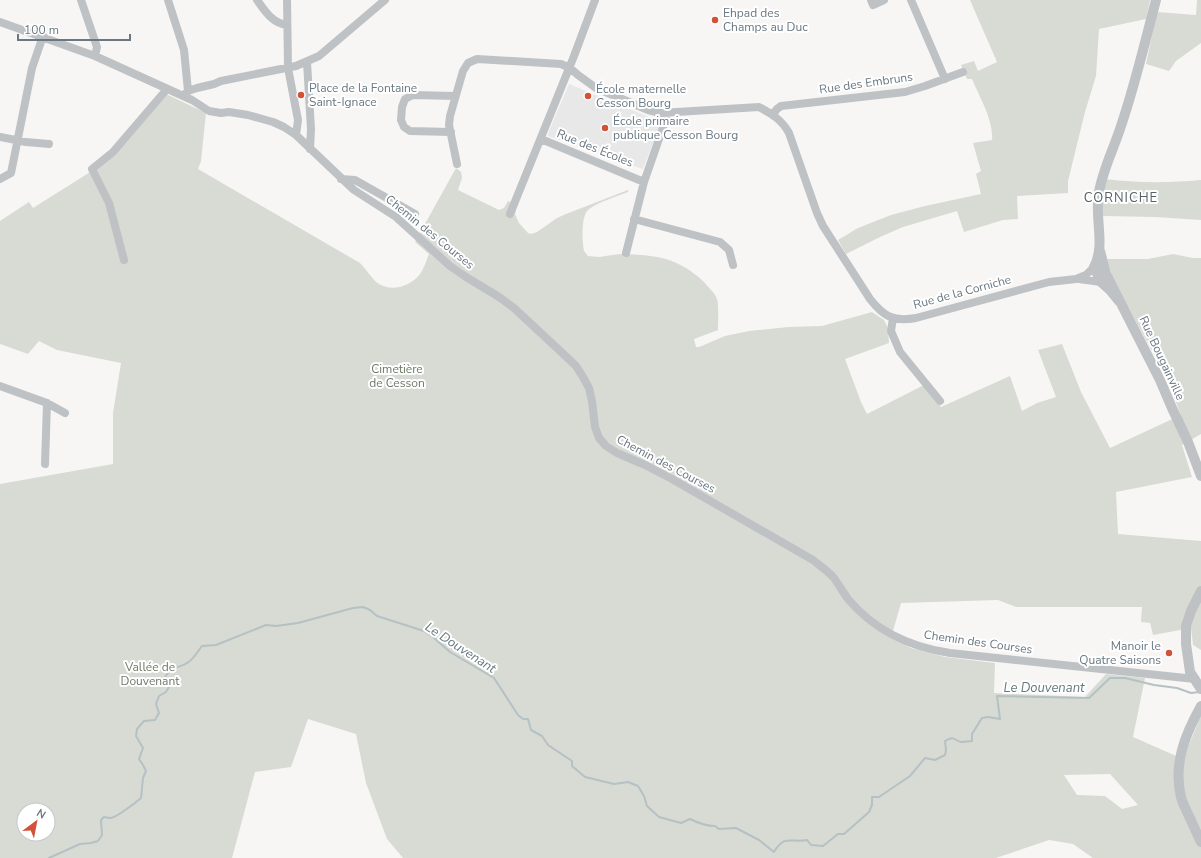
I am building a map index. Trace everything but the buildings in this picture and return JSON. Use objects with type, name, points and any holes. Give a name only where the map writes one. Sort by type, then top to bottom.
[{"type":"street","points":[[81,0],[97,47],[95,56]]},
{"type":"street","points":[[168,0],[184,50],[186,93],[221,81],[288,68],[307,62],[319,56],[386,0]]},
{"type":"street","points":[[257,0],[273,20],[280,24],[287,25]]},
{"type":"street","points":[[287,0],[288,68],[298,120],[296,135]]},
{"type":"street","name":"Rue des Écoles","points":[[595,0],[570,68],[541,139],[644,182]]},
{"type":"street","points":[[872,2],[884,0]]},
{"type":"street","points":[[910,0],[945,79]]},
{"type":"street","points":[[1104,278],[1094,267],[1098,260],[1100,251],[1097,205],[1099,191],[1103,175],[1136,82],[1156,0]]},
{"type":"street","name":"Chemin des Courses","points":[[0,22],[95,56],[167,89],[186,93],[209,111],[248,115],[273,122],[296,135],[354,190],[396,217],[456,270],[514,308],[576,366],[584,377],[589,388],[595,427],[599,438],[606,446],[617,453],[645,465],[813,560],[834,578],[859,611],[873,623],[900,640],[919,647],[950,653],[1195,679]]},
{"type":"street","points":[[0,179],[11,173],[32,68],[42,36]]},
{"type":"street","points":[[457,164],[449,125],[450,116],[463,71],[468,63],[477,59],[561,64],[570,68],[596,88],[648,110],[660,113],[759,107],[773,114],[785,126],[796,151],[817,213],[823,226],[877,308],[884,314],[893,318],[891,331],[900,352],[940,401]]},
{"type":"street","points":[[307,62],[311,129],[310,149]]},
{"type":"street","name":"Rue des Embruns","points":[[773,114],[776,109],[781,106],[905,92],[963,72]]},
{"type":"street","points":[[124,260],[109,203],[92,169],[113,152],[167,89]]},
{"type":"street","points":[[451,132],[410,131],[404,128],[401,120],[402,106],[405,99],[414,95],[455,96]]},
{"type":"street","points":[[626,253],[644,182],[667,116],[666,112]]},
{"type":"street","points":[[0,137],[18,141],[49,144]]},
{"type":"street","points":[[510,214],[541,139]]},
{"type":"street","points":[[341,179],[355,180],[415,214]]},
{"type":"street","points":[[634,219],[720,242],[729,250],[733,265]]},
{"type":"street","name":"Rue Bougainville","points":[[1100,251],[1104,278],[1133,326],[1160,380],[1188,442],[1201,476]]},
{"type":"street","name":"Rue de la Corniche","points":[[893,318],[905,320],[916,318],[1050,282],[1076,279],[1086,275],[1094,267]]},
{"type":"street","points":[[1076,279],[1104,278]]},
{"type":"street","points":[[0,386],[46,403],[65,414]]},
{"type":"street","points":[[45,464],[46,403]]},
{"type":"street","points":[[1201,591],[1191,611],[1186,626],[1186,644],[1190,672],[1201,689]]},
{"type":"street","points":[[1201,706],[1192,722],[1183,746],[1177,775],[1181,799],[1201,842]]},
{"type":"shaded area","name":"École primaire publique Cesson Bourg","points":[[569,84],[661,122],[643,169],[548,136]]},
{"type":"green space","points":[[970,0],[1150,0],[1146,19],[1099,29],[1096,76],[1085,112],[1068,181],[1068,193],[1017,196],[1018,219],[1003,220],[964,232],[957,211],[903,227],[846,254],[838,240],[858,228],[891,215],[981,194],[976,174],[981,171],[973,143],[992,140],[991,125],[972,79],[967,79],[961,65],[974,61],[978,71],[997,62]]},
{"type":"green space","points":[[1197,0],[1201,0],[1201,43],[1176,61],[1169,71],[1146,64],[1157,12],[1196,15]]},
{"type":"green space","points":[[166,94],[206,113],[201,161],[198,169],[360,263],[376,282],[387,287],[393,288],[405,285],[416,279],[423,270],[429,254],[415,242],[456,168],[461,172],[462,178],[458,190],[499,210],[504,208],[508,201],[517,204],[515,214],[519,223],[528,233],[531,234],[537,232],[557,218],[628,190],[628,192],[602,202],[588,210],[583,223],[584,251],[588,256],[597,257],[622,254],[645,255],[666,259],[685,267],[704,282],[718,301],[718,330],[694,339],[696,347],[725,336],[749,331],[788,327],[822,326],[872,312],[884,320],[888,328],[889,343],[845,359],[867,414],[924,385],[941,407],[1010,376],[1022,411],[1037,403],[1056,397],[1038,350],[1062,344],[1081,392],[1110,448],[1181,415],[1166,377],[1112,277],[1107,259],[1148,259],[1173,254],[1201,258],[1201,434],[1182,445],[1192,477],[1116,492],[1118,534],[1201,541],[1201,650],[1193,645],[1191,628],[1153,635],[1150,623],[1141,622],[1142,607],[1016,607],[998,600],[901,603],[891,638],[911,648],[945,657],[995,663],[994,693],[1085,697],[1106,674],[1145,678],[1133,737],[1183,759],[1201,716],[1201,858],[1093,858],[1073,844],[1049,840],[996,858],[403,858],[387,839],[366,783],[356,734],[308,719],[291,767],[255,772],[232,858],[0,858],[0,484],[113,464],[113,413],[121,363],[57,350],[39,341],[28,354],[0,344],[0,221],[29,202],[33,208],[103,164]],"holes":[[[1110,774],[1138,805],[1122,809],[1105,796],[1077,795],[1064,775]]]},
{"type":"green space","points":[[1105,179],[1153,182],[1201,180],[1201,220],[1103,216],[1102,206]]},
{"type":"waterway","name":"Le Douvenant","points":[[49,858],[80,844],[98,841],[102,835],[101,820],[104,817],[111,818],[117,815],[141,798],[143,778],[146,771],[139,759],[143,748],[136,736],[137,729],[144,721],[155,720],[159,713],[156,704],[159,696],[166,692],[169,687],[165,677],[170,671],[189,662],[202,646],[216,645],[266,625],[276,626],[298,623],[353,608],[363,607],[370,610],[377,616],[424,631],[450,652],[494,678],[518,715],[523,719],[528,719],[531,730],[542,736],[548,745],[572,761],[572,766],[585,777],[614,784],[628,782],[638,786],[644,796],[647,806],[659,817],[681,823],[690,819],[702,824],[715,826],[719,829],[736,828],[759,840],[774,852],[781,843],[788,840],[807,840],[811,845],[823,846],[838,834],[844,834],[869,812],[872,805],[872,797],[879,797],[910,776],[925,758],[935,760],[945,755],[945,741],[952,738],[961,742],[972,741],[972,734],[982,718],[988,717],[1000,719],[997,696],[1089,698],[1110,678],[1125,678],[1154,685],[1177,688],[1191,693],[1199,692]]},
{"type":"place","name":"Ehpad des Champs au Duc","points":[[715,20]]},
{"type":"place","name":"Place de la Fontaine Saint-Ignace","points":[[301,95]]},
{"type":"place","name":"École maternelle Cesson Bourg","points":[[588,96]]},
{"type":"place","name":"École primaire publique Cesson Bourg","points":[[605,128]]},
{"type":"place","name":"Manoir le Quatre Saisons","points":[[1169,653]]},
{"type":"district","name":"CORNICHE","points":[[1121,197]]},
{"type":"park label","name":"Cimetière de Cesson","points":[[397,376]]},
{"type":"park label","name":"Vallée de Douvenant","points":[[150,674]]}]
